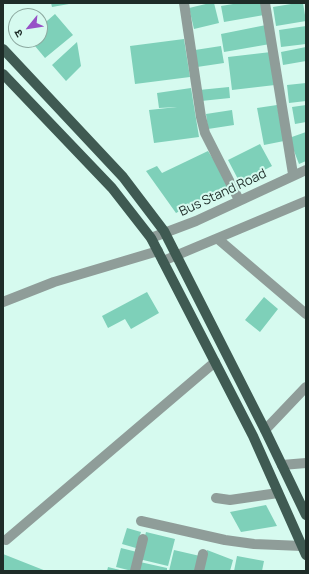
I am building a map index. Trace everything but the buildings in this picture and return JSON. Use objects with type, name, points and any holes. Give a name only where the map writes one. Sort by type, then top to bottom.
[{"type":"main road","points":[[3,49],[123,177],[165,233],[265,430],[306,515]]},
{"type":"main road","points":[[3,74],[112,188],[151,238],[253,436],[304,551]]},
{"type":"street","points":[[184,3],[201,117],[205,133],[239,200]]},
{"type":"street","points":[[265,3],[293,174]]},
{"type":"street","name":"Bus Stand Road","points":[[151,238],[196,222],[293,174],[306,170]]},
{"type":"street","points":[[163,261],[306,201]]},
{"type":"street","points":[[218,239],[306,314]]},
{"type":"street","points":[[3,302],[54,282],[158,251]]},
{"type":"street","points":[[6,540],[215,362]]},
{"type":"street","points":[[265,430],[306,387]]},
{"type":"street","points":[[282,465],[306,463]]},
{"type":"street","points":[[216,498],[230,500],[278,493]]},
{"type":"street","points":[[141,521],[225,540],[304,551]]},
{"type":"street","points":[[135,571],[143,539]]},
{"type":"street","points":[[199,571],[203,554]]}]
